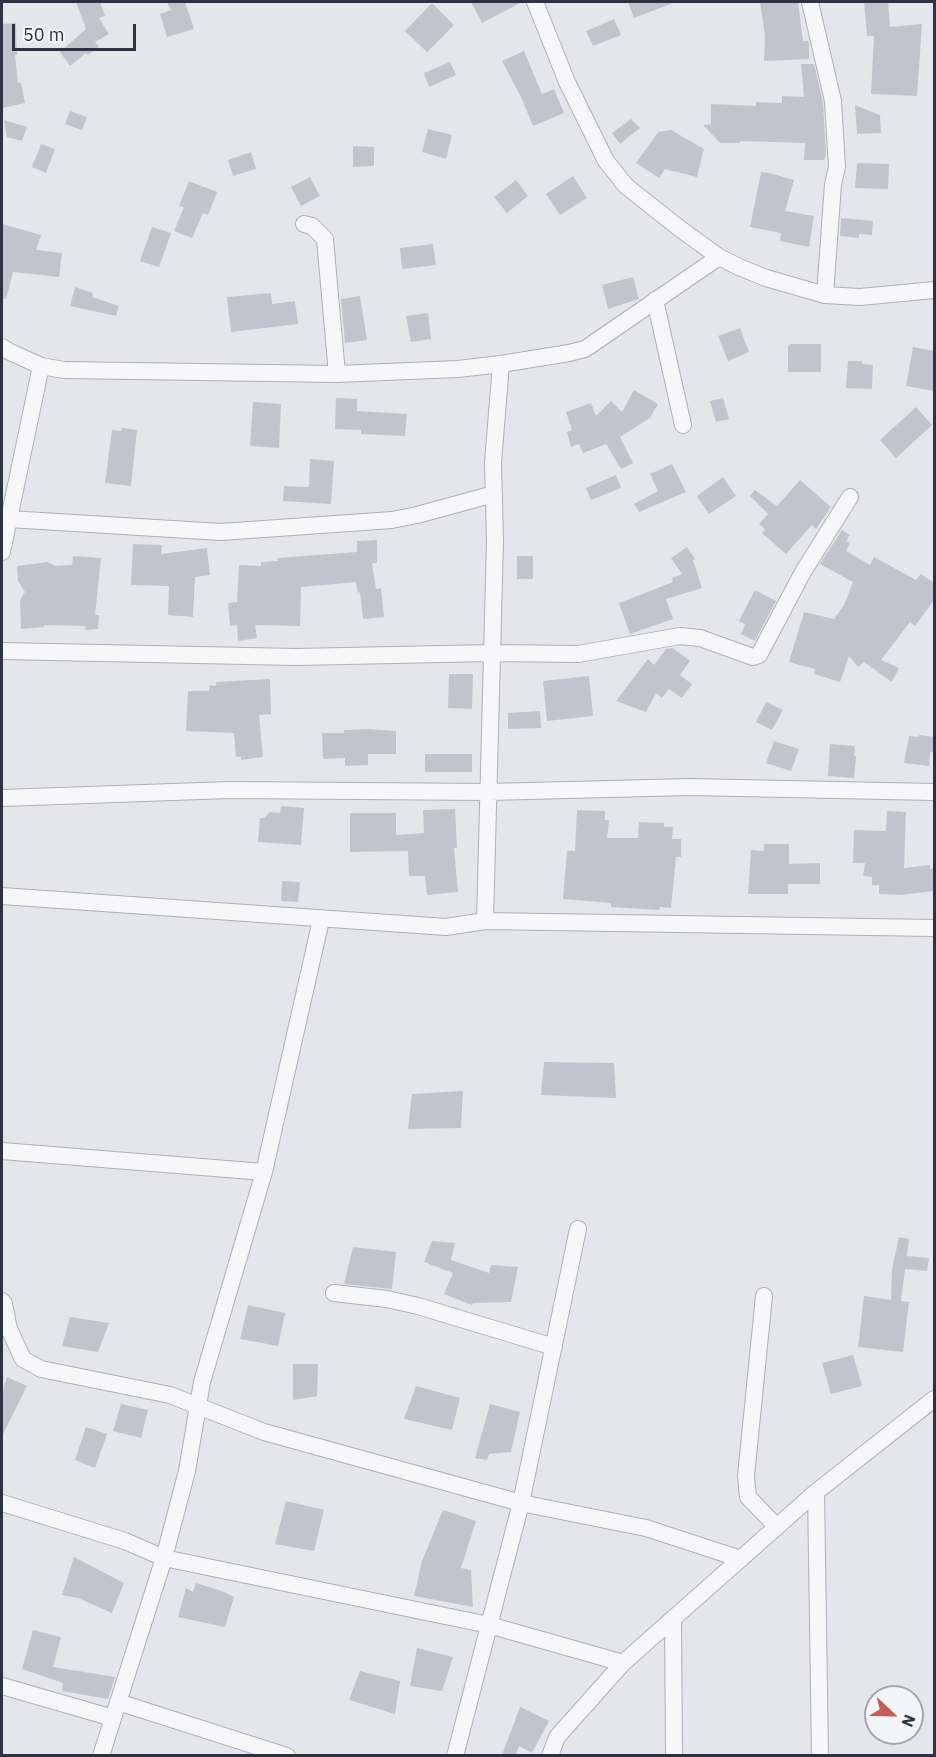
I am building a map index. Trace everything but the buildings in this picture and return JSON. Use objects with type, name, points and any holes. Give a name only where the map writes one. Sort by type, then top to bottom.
[{"type":"street","points":[[535,2],[567,82],[606,160],[626,186],[719,257],[766,278],[825,295],[860,297],[934,290]]},
{"type":"street","points":[[810,2],[833,100],[837,167],[833,184],[825,295]]},
{"type":"street","points":[[304,224],[312,226],[325,240],[337,374]]},
{"type":"street","points":[[2,346],[41,366],[64,370],[337,374],[458,369],[501,364],[585,349],[719,257]]},
{"type":"street","points":[[655,300],[683,425]]},
{"type":"street","points":[[485,921],[495,541],[493,462],[501,364]]},
{"type":"street","points":[[2,552],[41,366]]},
{"type":"street","points":[[9,519],[221,532],[392,520],[494,494]]},
{"type":"street","points":[[2,651],[296,657],[492,653],[578,654],[680,636],[712,641],[747,656],[759,655],[803,572],[850,497]]},
{"type":"street","points":[[2,798],[230,790],[488,792],[690,787],[934,792]]},
{"type":"street","points":[[2,896],[446,927],[485,921],[934,928]]},
{"type":"street","points":[[101,1755],[164,1558],[187,1471],[201,1382],[264,1172],[321,920]]},
{"type":"street","points":[[2,1150],[264,1172]]},
{"type":"street","points":[[455,1755],[521,1503],[578,1228]]},
{"type":"street","points":[[334,1293],[387,1299],[418,1306],[554,1347]]},
{"type":"street","points":[[764,1296],[746,1476],[748,1497],[777,1527]]},
{"type":"street","points":[[2,1301],[9,1329],[23,1359],[41,1369],[170,1395],[264,1432],[521,1503],[646,1528],[741,1559]]},
{"type":"street","points":[[550,1755],[557,1737],[623,1663],[816,1492],[934,1399]]},
{"type":"street","points":[[816,1492],[820,1755]]},
{"type":"street","points":[[2,1503],[125,1540],[164,1558],[489,1625],[623,1663]]},
{"type":"street","points":[[673,1620],[674,1755]]},
{"type":"street","points":[[2,1686],[115,1710],[288,1755]]}]
